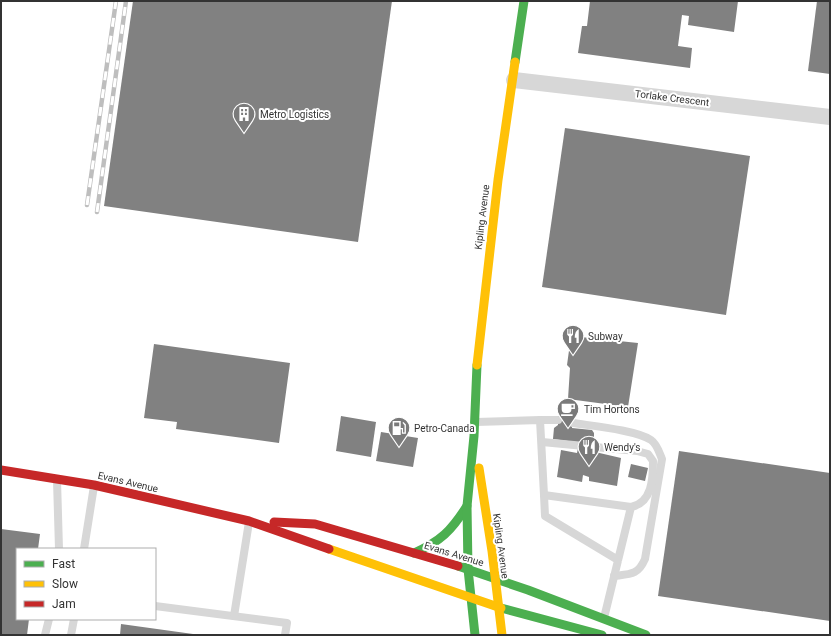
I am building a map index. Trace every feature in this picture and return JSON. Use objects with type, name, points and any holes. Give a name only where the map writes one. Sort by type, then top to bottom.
[{"type":"main road","name":"Kipling Avenue","points":[[475,635],[468,569],[467,506],[474,436],[476,372],[487,268],[524,1]]},
{"type":"main road","name":"Kipling Avenue","points":[[474,436],[502,635]]},
{"type":"main road","name":"Evans Avenue","points":[[1,470],[94,485],[249,521],[471,598],[602,635]]},
{"type":"main road","points":[[414,553],[442,540],[452,531],[467,506]]},
{"type":"main road","name":"Evans Avenue","points":[[249,521],[315,524],[495,578],[646,635]]},
{"type":"street","name":"Torlake Crescent","points":[[514,80],[830,117]]},
{"type":"lane","points":[[540,420],[545,516],[618,560]]},
{"type":"lane","points":[[474,422],[558,420]]},
{"type":"lane","points":[[573,422],[634,433],[652,440],[662,459],[645,559],[641,568],[637,572],[614,576]]},
{"type":"lane","points":[[542,442],[637,451],[648,454],[653,461],[649,491],[645,500],[639,506],[631,507],[544,495]]},
{"type":"lane","points":[[57,478],[59,548]]},
{"type":"lane","points":[[84,548],[94,485]]},
{"type":"lane","points":[[604,618],[631,507]]},
{"type":"lane","points":[[234,616],[249,521]]},
{"type":"lane","points":[[156,606],[287,622],[285,635]]},
{"type":"lane","points":[[45,635],[49,620]]},
{"type":"lane","points":[[71,635],[74,620]]},
{"type":"building","name":"Metro Logistics","points":[[133,1],[392,1],[358,242],[104,206]]},
{"type":"building","points":[[590,1],[738,1],[734,32],[688,25],[689,16],[682,15],[678,46],[692,48],[690,68],[578,53],[582,26],[587,26]]},
{"type":"building","points":[[817,1],[830,1],[830,74],[808,71]]},
{"type":"building","points":[[565,128],[750,156],[726,315],[542,287]]},
{"type":"building","points":[[571,336],[638,343],[628,407],[568,399],[570,368],[567,365]]},
{"type":"building","points":[[154,344],[290,363],[279,443],[176,429],[177,422],[144,418]]},
{"type":"building","points":[[341,416],[376,422],[371,457],[336,451]]},
{"type":"building","name":"Tim Hortons","points":[[558,416],[573,417],[572,428],[592,430],[594,433],[594,441],[591,444],[553,439],[554,428],[558,425]]},
{"type":"building","points":[[381,432],[418,438],[413,467],[376,461]]},
{"type":"building","name":"Wendy's","points":[[578,448],[621,458],[617,486],[589,481],[589,477],[583,475],[582,482],[557,477],[561,450],[577,453]]},
{"type":"building","points":[[679,451],[830,473],[830,621],[658,596]]},
{"type":"building","points":[[631,464],[648,468],[645,481],[628,477]]},
{"type":"building","points":[[1,529],[40,534],[38,548],[16,548],[16,620],[29,620],[27,635],[1,635]]},
{"type":"building","points":[[121,624],[193,634],[120,635]]},
{"type":"railway","points":[[87,205],[116,1]]},
{"type":"railway","points":[[97,212],[126,1]]},
{"type":"traffic: fast","points":[[515,62],[524,1]]},
{"type":"traffic: fast","points":[[475,635],[468,569],[467,506],[474,436],[477,365]]},
{"type":"traffic: fast","points":[[414,553],[423,549],[445,534],[456,522],[467,506]]},
{"type":"traffic: fast","points":[[458,566],[528,590],[646,635]]},
{"type":"traffic: fast","points":[[501,608],[602,635]]},
{"type":"traffic: slow","points":[[477,365],[498,180],[515,62]]},
{"type":"traffic: slow","points":[[479,468],[492,551],[502,635]]},
{"type":"traffic: slow","points":[[329,549],[501,608]]},
{"type":"traffic: jam","points":[[1,470],[94,485],[249,521],[329,549]]},
{"type":"traffic: jam","points":[[274,522],[315,524],[458,566]]},
{"type":"place","name":"Metro Logistics","points":[[244,134]]},
{"type":"place","name":"Subway","points":[[573,356]]},
{"type":"place","name":"Tim Hortons","points":[[568,428]]},
{"type":"place","name":"Petro-Canada","points":[[399,448]]},
{"type":"place","name":"Wendy's","points":[[589,466]]}]
